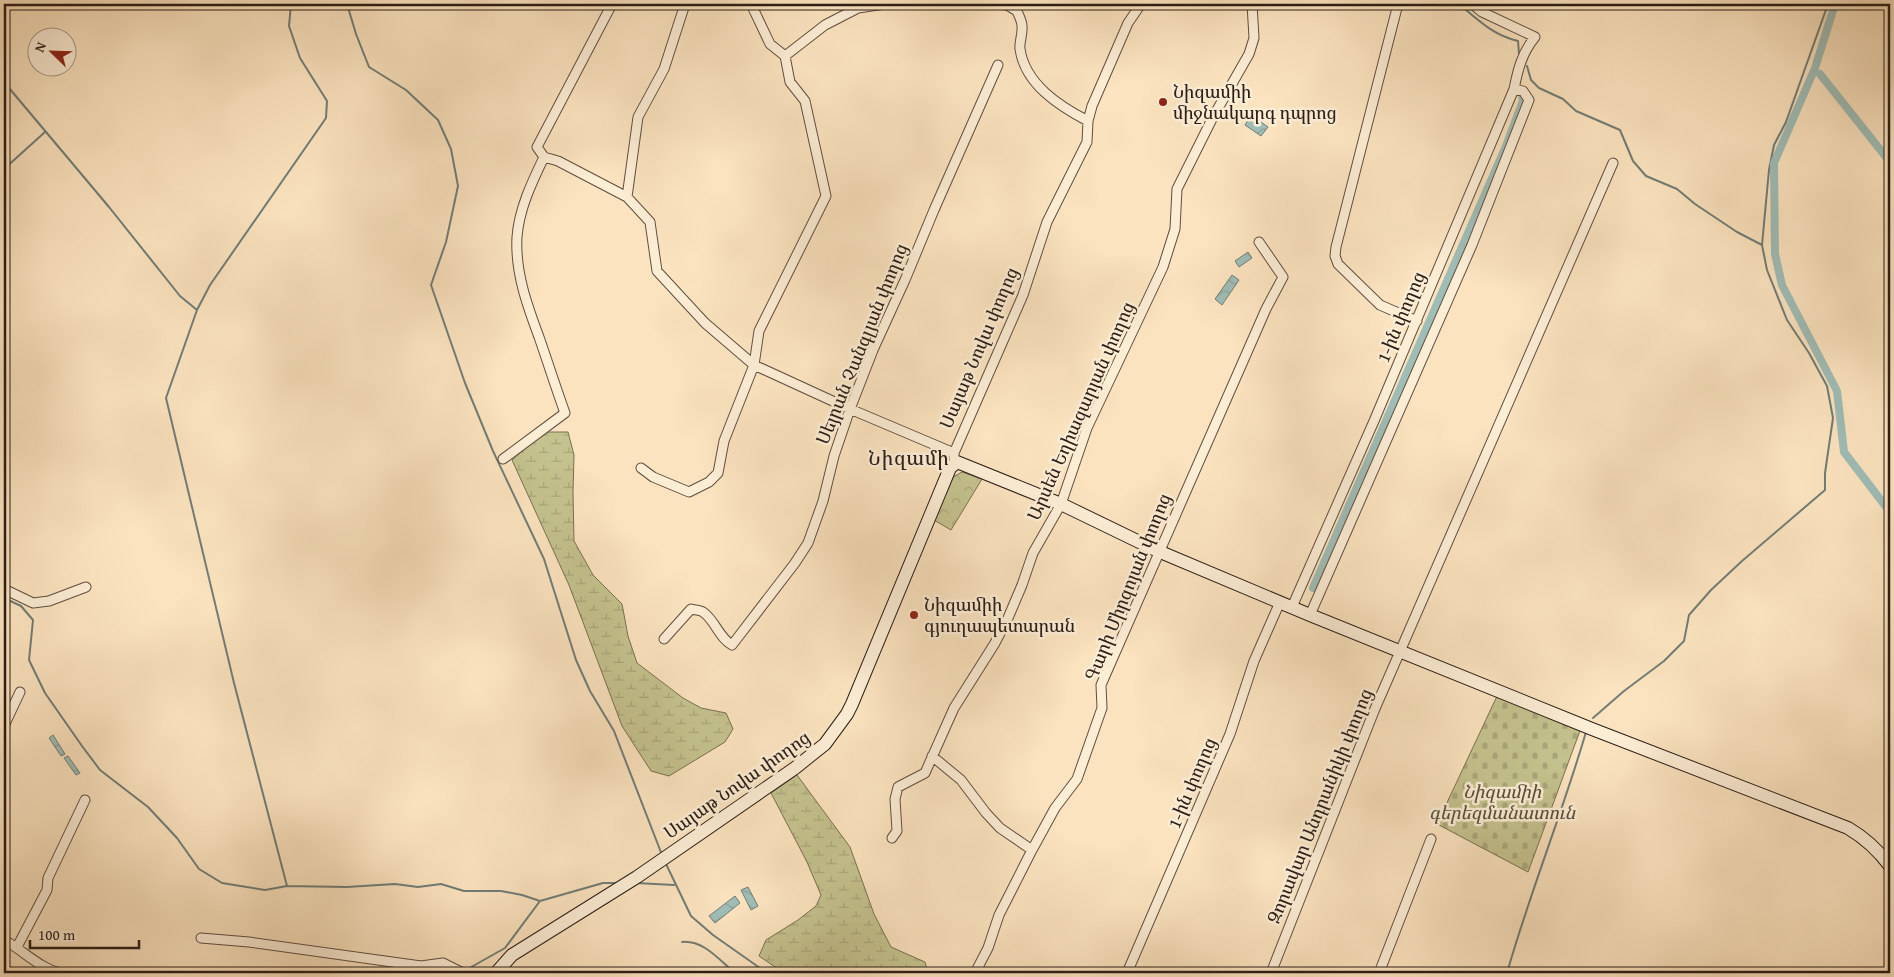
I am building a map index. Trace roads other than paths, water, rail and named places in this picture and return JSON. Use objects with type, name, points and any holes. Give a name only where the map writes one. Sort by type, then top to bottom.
[{"type":"main road","points":[[955,457],[1061,504],[1158,551],[1310,615],[1601,733],[1848,828],[1864,838],[1880,853],[1890,866]]},
{"type":"main road","name":"Սայաթ Նովա փողոց","points":[[496,973],[512,955],[637,877],[795,768],[825,744],[852,704],[955,457]]},
{"type":"street","points":[[612,4],[537,147],[544,157],[558,161],[627,197],[650,222],[657,271],[705,323],[754,365],[955,457]]},
{"type":"street","points":[[627,197],[638,117],[664,69],[685,4]]},
{"type":"street","points":[[642,468],[653,477],[689,492],[709,482],[718,473],[724,441],[754,365],[759,331],[826,196],[805,101],[790,82],[786,56],[770,44],[751,4]]},
{"type":"street","points":[[786,56],[825,25],[858,8],[885,4]]},
{"type":"street","points":[[919,4],[950,4]]},
{"type":"street","points":[[995,4],[1007,5],[1017,11],[1022,25],[1020,47],[1023,62],[1034,82],[1066,110],[1088,121]]},
{"type":"street","name":"Սայաթ Նովա փողոց","points":[[955,457],[1023,295],[1048,222],[1087,142],[1088,121],[1092,106],[1128,23],[1141,4]]},
{"type":"street","name":"Արսեն Եղիազարյան փողոց","points":[[892,838],[897,831],[895,799],[898,787],[924,773],[954,708],[995,643],[1008,618],[1033,553],[1061,504],[1087,428],[1163,267],[1175,229],[1177,189],[1213,117],[1248,54],[1254,38],[1252,4]]},
{"type":"street","points":[[1398,4],[1335,256],[1338,264],[1380,305],[1417,321]]},
{"type":"street","name":"1-ին փողոց","points":[[1127,973],[1230,734],[1254,660],[1286,605],[1374,421],[1514,89],[1519,65],[1535,38],[1482,12],[1472,4]]},
{"type":"street","name":"Սեյրան Չանգլյան փողոց","points":[[664,639],[691,609],[702,612],[718,629],[726,642],[732,645],[770,593],[795,563],[808,543],[823,501],[834,456],[873,350],[998,65]]},
{"type":"street","points":[[1310,615],[1472,245],[1529,100],[1523,92],[1514,89]]},
{"type":"street","points":[[503,459],[565,414],[523,292],[517,262],[517,236],[522,211],[544,157]]},
{"type":"street","name":"Զորավար Անդրանիկի փողոց","points":[[1271,973],[1374,711],[1613,163]]},
{"type":"street","name":"Գարի Միրզոյան փողոց","points":[[974,973],[988,948],[999,915],[1032,850],[1055,808],[1077,779],[1102,708],[1101,685],[1158,551],[1266,309],[1283,277],[1259,242]]},
{"type":"street","points":[[1374,421],[1391,428]]},
{"type":"street","points":[[4,589],[33,603],[49,601],[86,587]]},
{"type":"street","points":[[4,726],[20,692]]},
{"type":"street","points":[[932,756],[962,780],[986,813],[1000,828],[1032,850]]},
{"type":"street","points":[[17,947],[47,890],[48,878],[85,800]]},
{"type":"street","points":[[1379,973],[1431,839]]},
{"type":"street","points":[[201,938],[421,966],[443,963],[463,973]]},
{"type":"street","points":[[4,940],[52,971],[60,973]]},
{"type":"water","points":[[1251,115],[1268,127],[1261,136],[1245,125]]},
{"type":"water","points":[[1248,252],[1252,258],[1239,267],[1235,261]]},
{"type":"water","points":[[1232,275],[1239,280],[1222,305],[1215,299]]},
{"type":"water","points":[[53,735],[65,754],[61,756],[49,738]]},
{"type":"water","points":[[68,756],[80,773],[76,775],[64,758]]},
{"type":"water","points":[[748,887],[758,906],[751,910],[741,890]]},
{"type":"water","points":[[735,896],[740,903],[715,923],[709,916]]},
{"type":"waterway","points":[[287,886],[234,683],[166,398],[197,310],[210,285],[326,118],[327,101],[300,58],[289,26],[291,4]]},
{"type":"waterway","points":[[347,4],[369,67],[406,90],[438,120],[451,149],[458,186],[446,242],[431,285],[465,383],[493,451],[544,559],[576,660],[590,691],[614,731],[662,855]]},
{"type":"waterway","points":[[1459,4],[1493,31],[1518,41],[1519,54]]},
{"type":"waterway","points":[[1593,718],[1624,691],[1664,661],[1684,641],[1689,615],[1711,590],[1825,490],[1825,473],[1833,418],[1827,386],[1809,353],[1787,320],[1767,270],[1762,245],[1769,170],[1774,145],[1786,122],[1828,4]]},
{"type":"waterway","points":[[1835,4],[1815,68],[1774,163],[1775,254],[1782,285],[1837,391],[1844,452],[1890,512]]},
{"type":"waterway","points":[[1527,66],[1531,80],[1539,88],[1563,99],[1576,111],[1620,130],[1633,161],[1646,176],[1677,189],[1695,204],[1737,232],[1762,245]]},
{"type":"waterway","points":[[1820,74],[1890,162]]},
{"type":"waterway","points":[[4,82],[109,207],[180,296],[197,310]]},
{"type":"waterway","points":[[1313,588],[1506,146],[1523,101],[1522,94]]},
{"type":"waterway","points":[[4,169],[45,132]]},
{"type":"waterway","points":[[4,598],[21,606],[33,620],[29,660],[45,693],[100,770],[148,807],[177,838],[199,869],[222,883],[265,890],[287,886],[347,887],[395,884],[418,887],[441,884],[464,891],[501,891],[540,901]]},
{"type":"waterway","points":[[1507,973],[1586,732]]},
{"type":"waterway","points":[[666,864],[691,916],[713,935],[767,973]]},
{"type":"waterway","points":[[466,970],[505,948],[540,901],[603,883],[616,883]]},
{"type":"waterway","points":[[636,883],[674,885]]},
{"type":"waterway","points":[[682,942],[690,942],[704,948],[735,973]]},
{"type":"waterway","points":[[4,963],[20,973]]},
{"type":"place","name":"Նիզամիի միջնակարգ դպրոց","points":[[1163,102]]},
{"type":"place","name":"Նիզամիի գյուղապետարան","points":[[914,615]]},
{"type":"district","name":"Նիզամի","points":[[909,458]]},
{"type":"park label","name":"Նիզամիի գերեզմանատուն","points":[[1502,802]]}]
